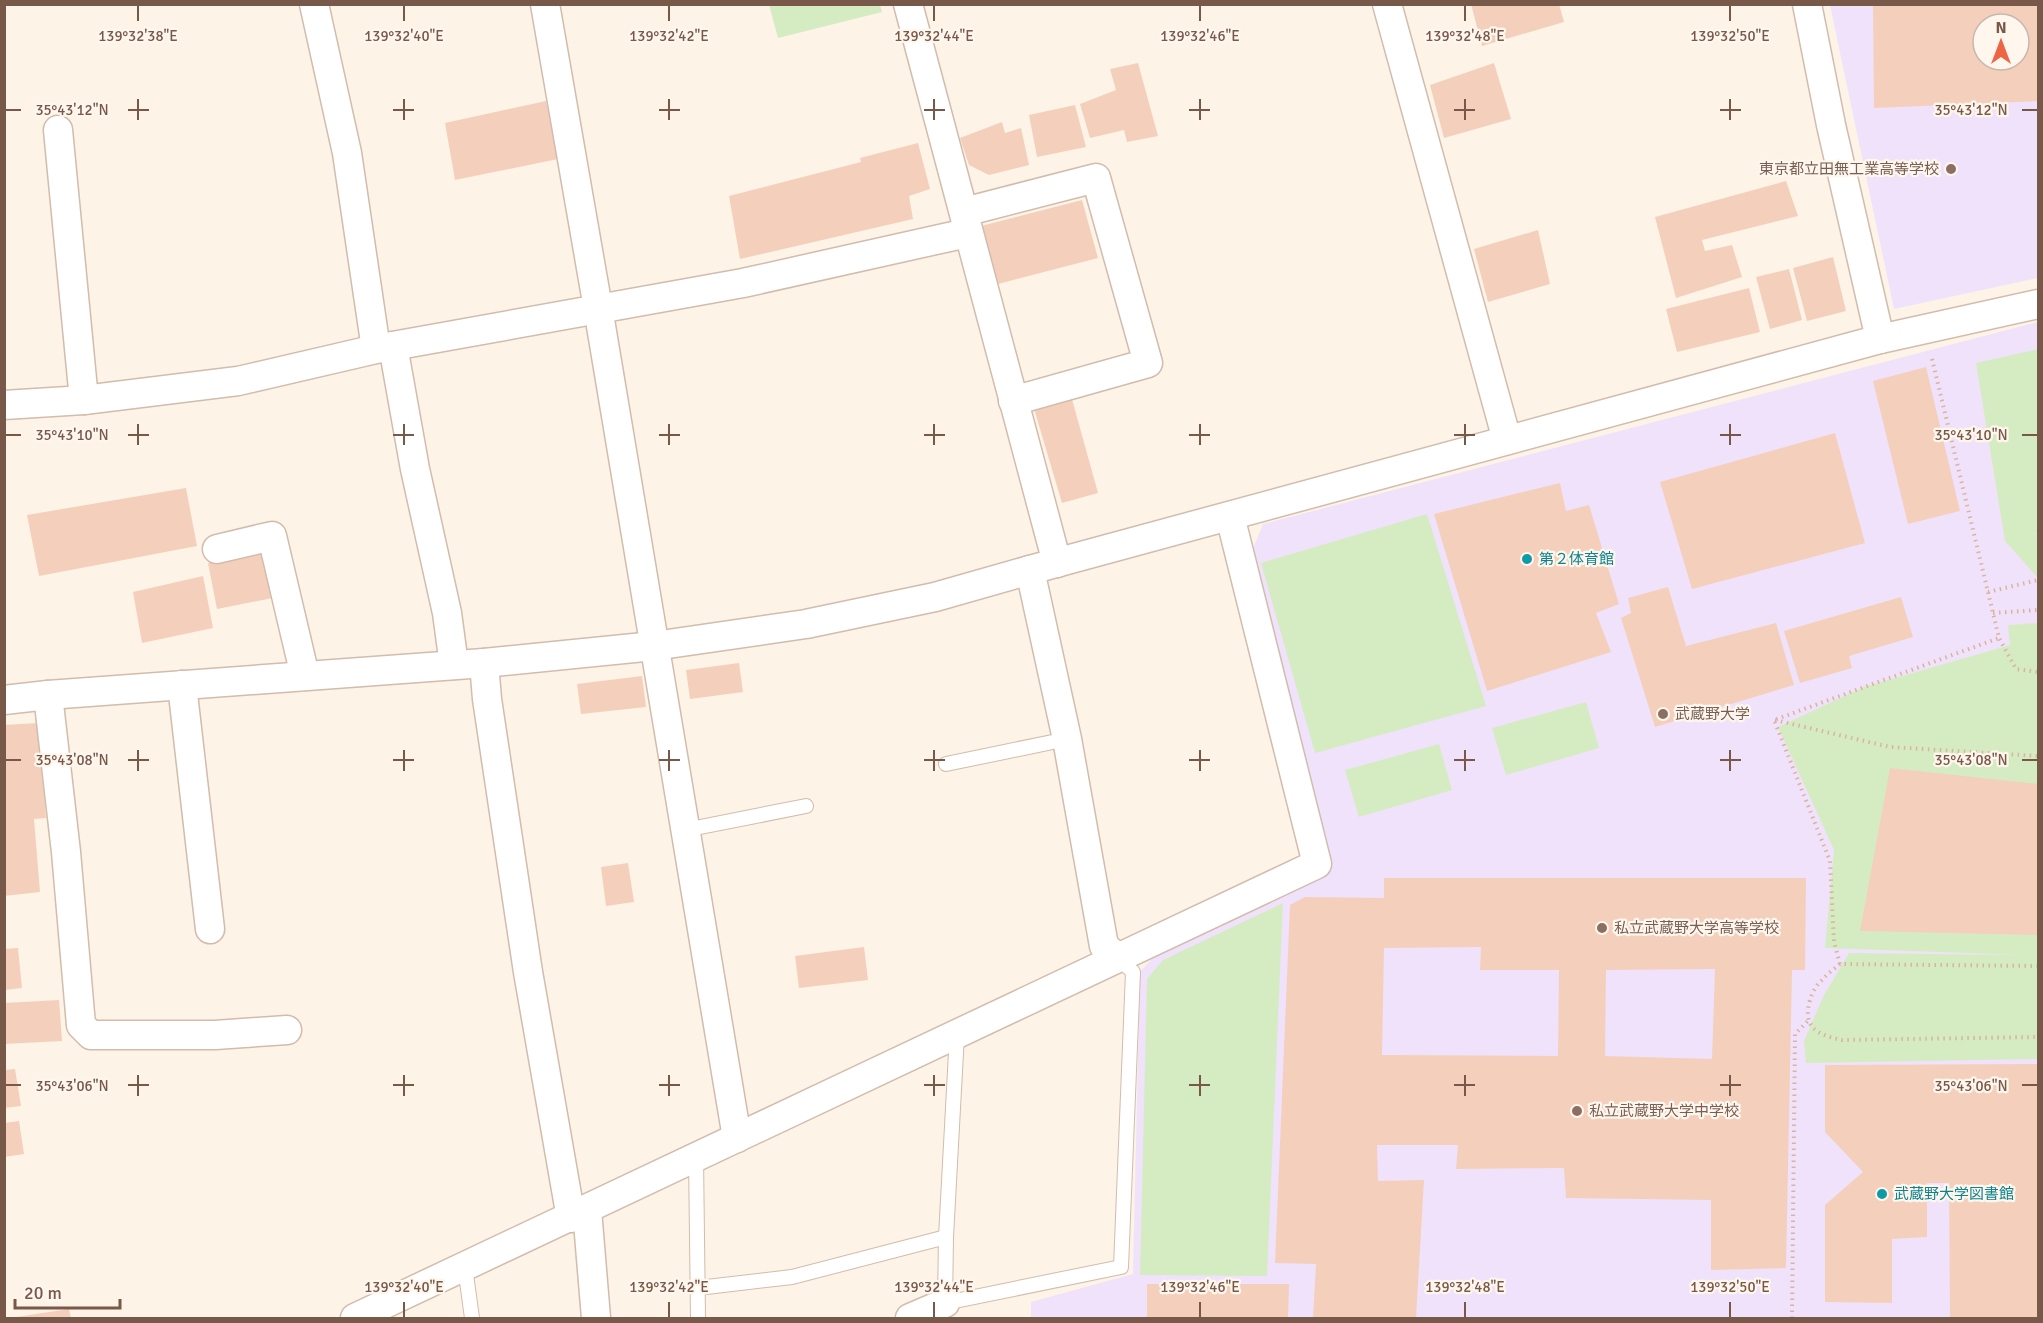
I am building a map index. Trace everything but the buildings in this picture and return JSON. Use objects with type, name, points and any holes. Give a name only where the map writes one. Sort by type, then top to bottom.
[{"type":"street","points":[[314,4],[347,153],[384,347],[416,469],[447,613],[454,665]]},
{"type":"street","points":[[545,4],[737,1138]]},
{"type":"street","points":[[908,4],[1013,401],[1043,566],[1067,739],[1104,946],[1117,957]]},
{"type":"street","points":[[1387,4],[1508,440]]},
{"type":"street","points":[[1807,4],[1831,125],[1880,339]]},
{"type":"street","points":[[58,130],[84,400]]},
{"type":"street","points":[[4,405],[84,400],[238,381],[384,347],[744,283],[966,222],[1096,178],[1148,363],[1013,401]]},
{"type":"street","points":[[4,700],[484,663],[654,646],[806,624],[935,597],[1880,339],[2038,304]]},
{"type":"street","points":[[355,1318],[1317,864],[1230,516]]},
{"type":"street","points":[[217,549],[272,536],[305,676]]},
{"type":"street","points":[[484,663],[487,699],[528,972],[579,1214],[596,1318]]},
{"type":"street","points":[[182,685],[210,929]]},
{"type":"street","points":[[48,695],[66,852],[81,1025],[91,1035],[215,1035],[287,1030]]},
{"type":"street","points":[[910,1318],[945,1304]]},
{"type":"lane","points":[[946,764],[1067,739]]},
{"type":"lane","points":[[685,830],[806,806]]},
{"type":"lane","points":[[957,1034],[946,1237],[945,1304],[1121,1267],[1133,972],[1117,957]]},
{"type":"lane","points":[[696,1157],[698,1318]]},
{"type":"lane","points":[[698,1288],[792,1277],[946,1237]]},
{"type":"lane","points":[[465,1267],[472,1318]]},
{"type":"path","points":[[1931,353],[1999,638],[2016,669],[2038,672]]},
{"type":"path","points":[[1988,592],[2038,580]]},
{"type":"path","points":[[1993,613],[2038,610]]},
{"type":"path","points":[[1774,720],[1999,638]]},
{"type":"path","points":[[1774,720],[1890,747],[2038,756]]},
{"type":"path","points":[[1774,720],[1830,861],[1834,942],[1840,964]]},
{"type":"path","points":[[2038,966],[1840,964],[1820,981],[1807,1010],[1808,1021],[1812,1027],[1825,1036],[1842,1040],[2038,1037]]},
{"type":"path","points":[[1792,1318],[1795,1034],[1808,1021]]},
{"type":"shaded area","name":"東京都立田無工業高等学校","points":[[1830,5],[2038,5],[2038,278],[1894,309]]},
{"type":"shaded area","name":"武蔵野大学","points":[[2038,322],[2038,1318],[1031,1318],[1031,1302],[1133,1274],[1140,972],[1156,954],[1327,869],[1249,558],[1263,524]]},
{"type":"green space","points":[[769,5],[880,5],[882,12],[778,38]]},
{"type":"green space","points":[[2038,349],[2038,532],[2032,534],[2038,533],[2038,578],[2005,541],[1976,363]]},
{"type":"green space","points":[[1427,514],[1486,706],[1315,753],[1261,563]]},
{"type":"green space","points":[[2038,623],[2038,1059],[1806,1063],[1804,1041],[1823,997],[1849,953],[2022,955],[1825,948],[1834,850],[1778,727],[1864,687],[2010,645],[2008,625]]},
{"type":"green space","points":[[1586,702],[1599,748],[1506,775],[1492,728]]},
{"type":"green space","points":[[1439,744],[1452,790],[1359,817],[1345,770]]},
{"type":"green space","points":[[1283,903],[1267,1276],[1140,1275],[1147,979],[1163,960]]},
{"type":"place","name":"東京都立田無工業高等学校","points":[[1951,169]]},
{"type":"place","name":"第２体育館","points":[[1527,559]]},
{"type":"place","name":"武蔵野大学","points":[[1663,714]]},
{"type":"place","name":"私立武蔵野大学高等学校","points":[[1602,928]]},
{"type":"place","name":"私立武蔵野大学中学校","points":[[1577,1111]]},
{"type":"place","name":"武蔵野大学図書館","points":[[1882,1194]]}]
